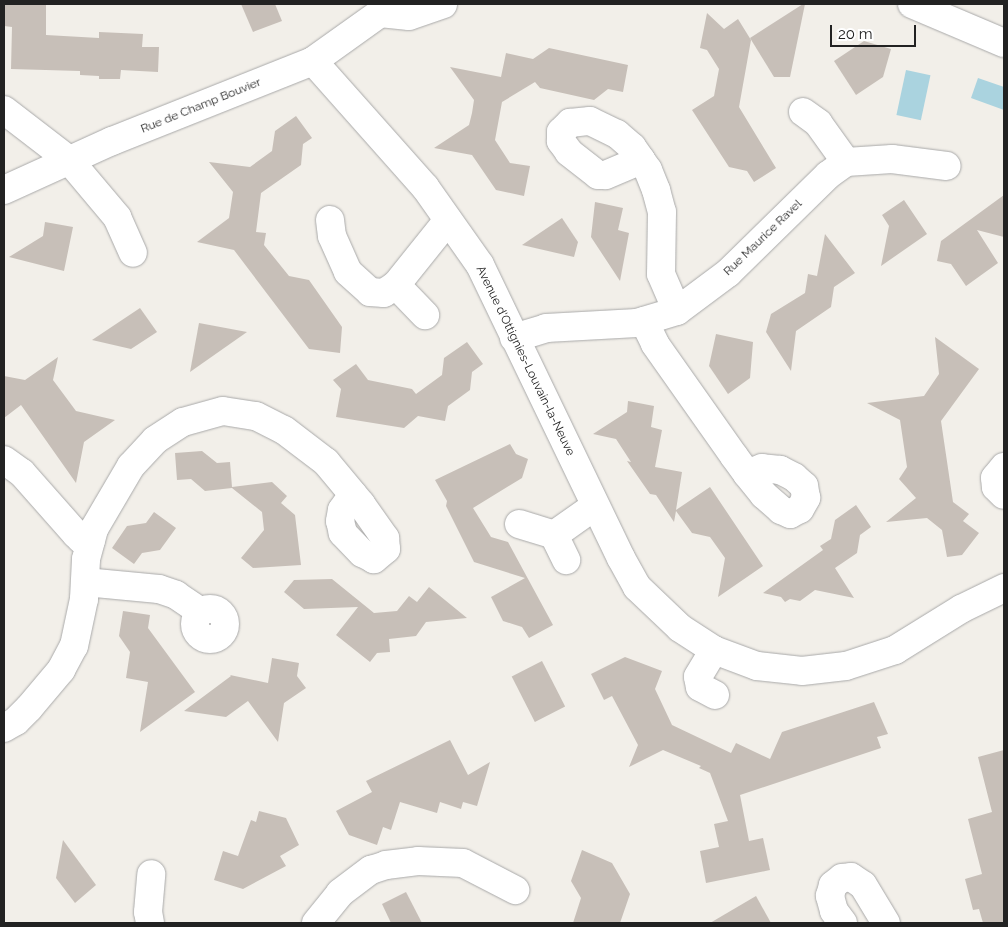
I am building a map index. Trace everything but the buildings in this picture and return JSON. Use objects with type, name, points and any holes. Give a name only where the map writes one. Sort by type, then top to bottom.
[{"type":"street","points":[[383,8],[410,16],[443,4]]},
{"type":"street","points":[[912,4],[1004,43]]},
{"type":"street","name":"Rue de Champ Bouvier","points":[[4,190],[69,160],[314,61],[383,8]]},
{"type":"street","name":"Avenue d'Ottignies-Louvain-la-Neuve","points":[[314,61],[425,187],[480,266],[595,506],[638,587],[680,628],[714,650],[757,666],[802,671],[846,666],[895,650],[961,609],[1004,588]]},
{"type":"street","points":[[4,110],[69,160],[117,217],[133,254]]},
{"type":"street","points":[[802,112],[818,123],[846,162],[892,159],[947,166]]},
{"type":"street","points":[[641,160],[656,190],[662,212],[661,274],[677,311]]},
{"type":"street","name":"Rue Maurice Ravel","points":[[514,338],[546,328],[644,321],[677,311],[728,273],[828,175],[846,162]]},
{"type":"street","points":[[330,220],[332,236],[348,272],[370,292],[384,294],[396,286],[448,220]]},
{"type":"street","points":[[396,286],[425,315]]},
{"type":"street","points":[[644,321],[655,344],[748,474]]},
{"type":"street","points":[[4,728],[16,721],[61,670],[74,646],[84,600],[86,560],[94,529],[131,466],[155,440],[183,422],[223,411],[256,416],[284,430],[326,462],[353,494]]},
{"type":"street","points":[[4,460],[22,472],[81,539],[91,541]]},
{"type":"street","points":[[1004,466],[995,478],[996,487],[1004,495]]},
{"type":"street","points":[[554,535],[595,506]]},
{"type":"street","points":[[519,524],[554,535],[566,560]]},
{"type":"street","points":[[85,582],[159,589],[176,595],[201,612]]},
{"type":"street","points":[[714,650],[698,677],[700,687],[715,695]]},
{"type":"street","points":[[316,923],[324,910],[340,894],[371,870],[386,865],[418,861],[463,864],[515,890]]},
{"type":"street","points":[[150,923],[148,912],[151,874]]},
{"type":"street","points":[[843,923],[834,911],[830,896],[833,885],[842,878],[851,877],[863,885],[884,923]]},
{"type":"water","points":[[906,70],[930,75],[921,120],[896,115]]},
{"type":"water","points":[[978,78],[1004,87],[1004,110],[971,98]]}]
